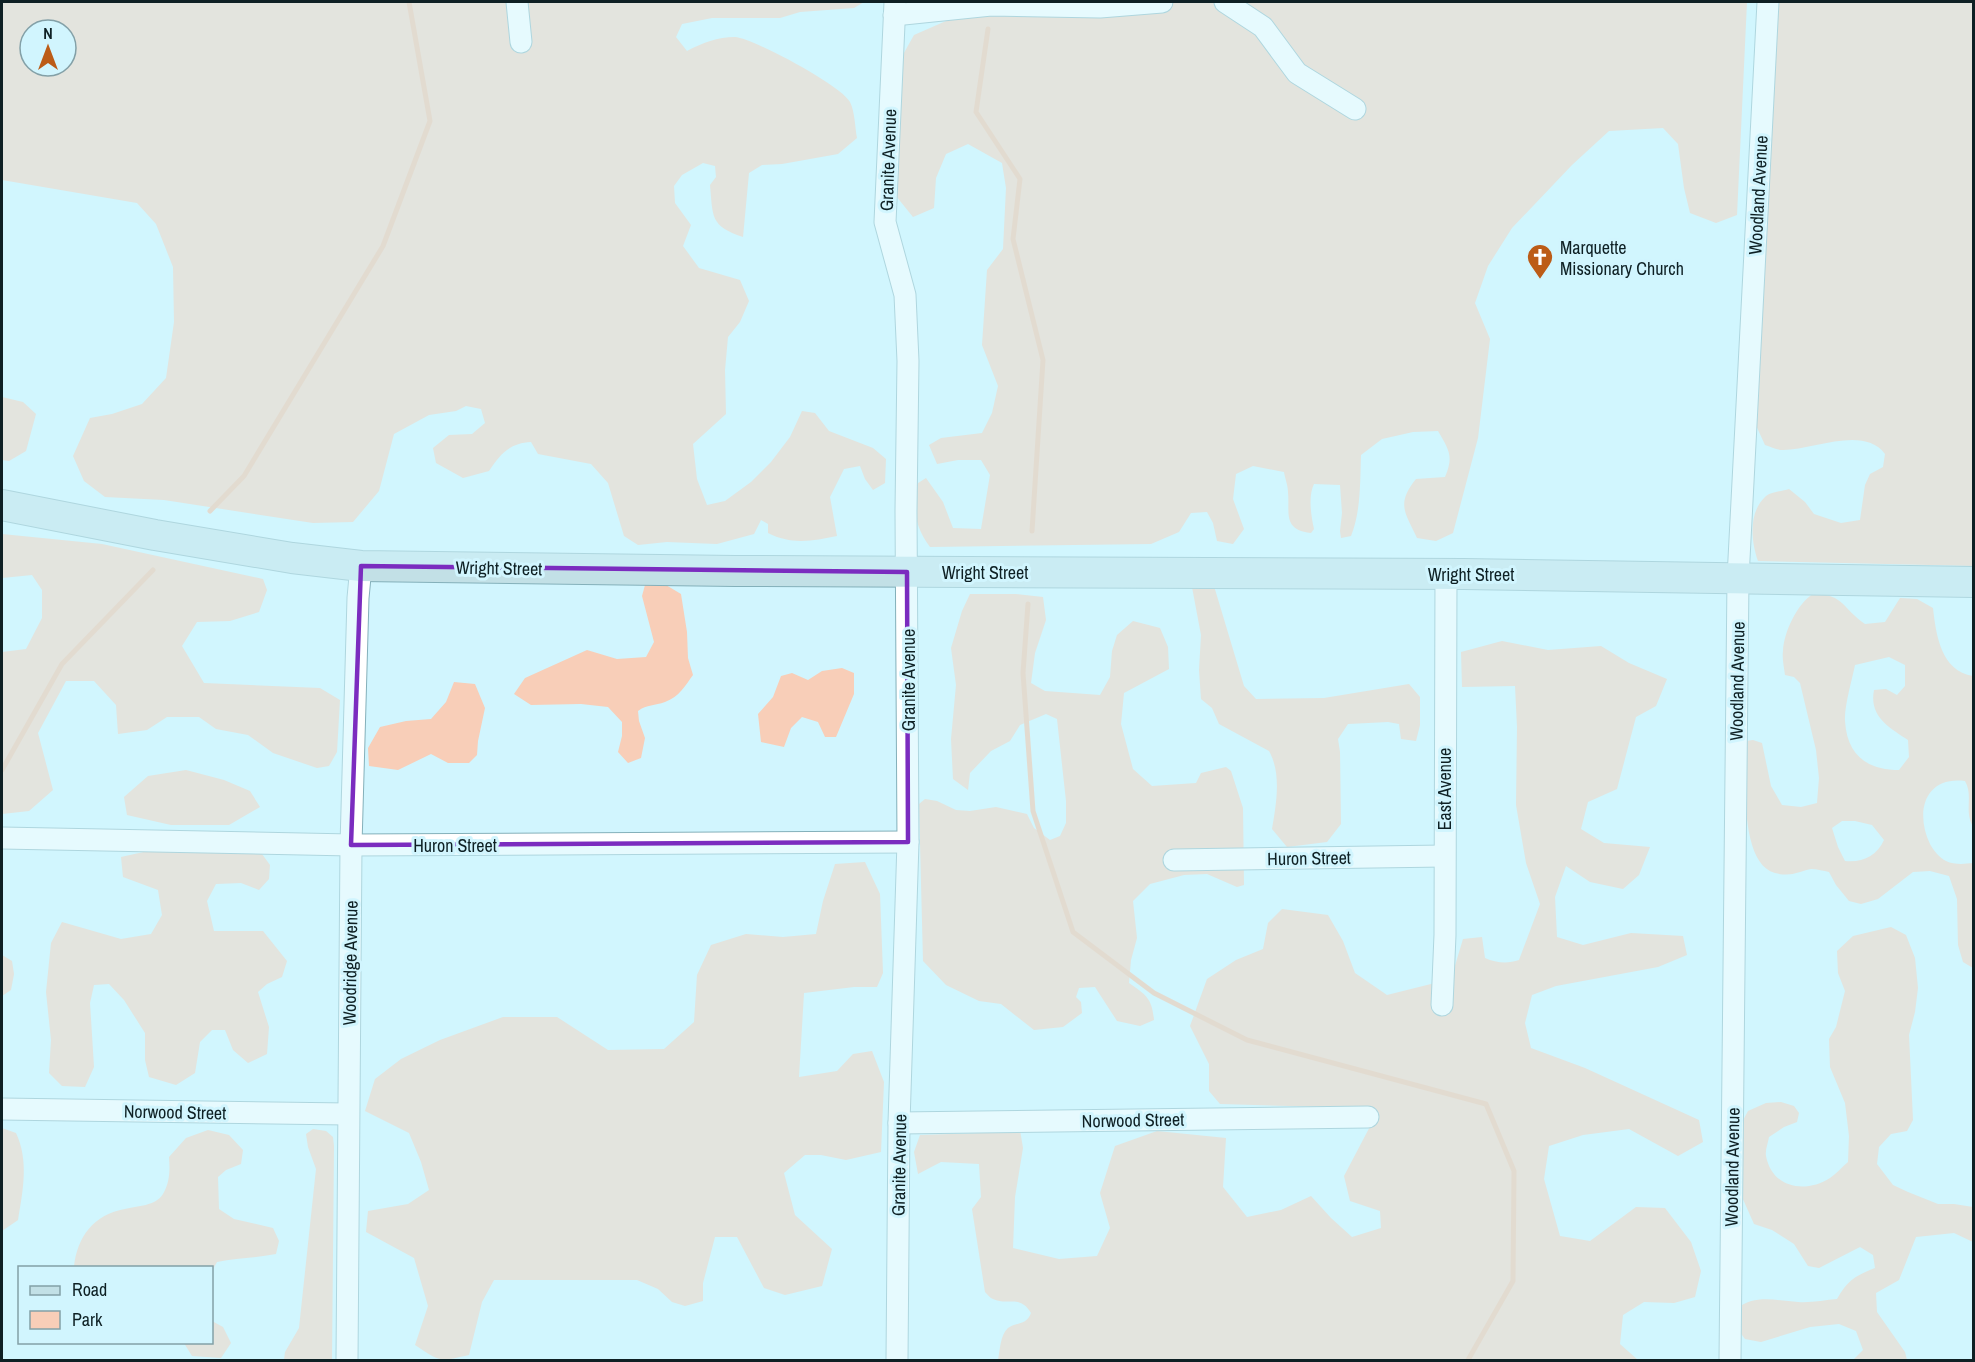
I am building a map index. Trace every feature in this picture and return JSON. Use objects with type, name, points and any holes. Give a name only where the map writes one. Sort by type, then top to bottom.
[{"type":"main road","name":"Wright Street","points":[[2,505],[155,535],[361,567],[1446,574],[1974,582]]},
{"type":"street","points":[[517,2],[521,42]]},
{"type":"street","points":[[895,8],[991,5],[1100,7],[1162,2]]},
{"type":"street","points":[[1225,2],[1263,27],[1297,73],[1355,109]]},
{"type":"street","name":"Woodland Avenue","points":[[1730,1360],[1738,578],[1768,2]]},
{"type":"street","name":"Granite Avenue","points":[[895,8],[885,222],[905,295],[908,361],[906,511],[908,842],[899,1123],[897,1360]]},
{"type":"street","name":"Woodridge Avenue","points":[[347,1360],[351,845],[358,598],[361,567]]},
{"type":"street","name":"East Avenue","points":[[1442,1005],[1445,935],[1446,574]]},
{"type":"street","name":"Huron Street","points":[[2,838],[351,845],[908,842]]},
{"type":"street","name":"Huron Street","points":[[1174,860],[1444,856]]},
{"type":"street","name":"Norwood Street","points":[[2,1109],[348,1114]]},
{"type":"street","name":"Norwood Street","points":[[899,1123],[1368,1116]]},
{"type":"highlighted area","points":[[361,566],[907,572],[908,842],[351,845]]},
{"type":"green space","points":[[2,2],[864,2],[854,8],[800,12],[780,18],[712,18],[682,24],[676,37],[687,51],[722,38],[745,39],[777,54],[831,85],[852,106],[857,138],[838,154],[782,164],[762,165],[749,173],[743,237],[724,229],[715,219],[710,185],[716,177],[715,166],[703,163],[682,175],[674,186],[675,203],[691,225],[683,246],[699,268],[740,280],[749,301],[740,322],[728,337],[725,370],[726,414],[693,444],[697,479],[707,505],[725,501],[751,482],[771,462],[790,437],[802,411],[815,413],[829,431],[873,448],[886,459],[885,483],[873,490],[860,466],[844,469],[830,497],[837,536],[794,541],[768,533],[768,524],[761,520],[754,534],[717,544],[667,542],[638,545],[624,536],[608,483],[591,464],[538,454],[531,442],[511,447],[497,459],[489,471],[463,478],[436,463],[433,448],[449,435],[472,434],[485,423],[481,409],[466,406],[456,411],[429,415],[394,434],[379,491],[353,522],[313,523],[164,500],[105,497],[84,481],[73,456],[90,418],[112,414],[142,404],[166,378],[174,322],[173,267],[156,224],[137,203],[2,180]]},
{"type":"green space","points":[[971,2],[1747,2],[1737,215],[1716,223],[1690,213],[1678,144],[1663,128],[1609,131],[1572,165],[1512,228],[1488,266],[1475,303],[1490,339],[1478,438],[1453,533],[1436,541],[1417,538],[1406,514],[1404,502],[1416,479],[1445,477],[1450,458],[1438,431],[1413,432],[1382,439],[1361,455],[1358,507],[1351,536],[1341,538],[1340,485],[1314,484],[1311,512],[1314,529],[1311,533],[1295,528],[1289,519],[1288,489],[1284,472],[1253,466],[1236,474],[1233,499],[1244,529],[1233,544],[1217,541],[1213,523],[1207,512],[1191,513],[1179,532],[1151,544],[930,547],[918,525],[915,510],[915,485],[926,478],[943,502],[953,528],[981,529],[990,475],[981,460],[958,460],[937,464],[929,445],[941,438],[982,433],[992,413],[998,386],[982,345],[987,270],[1003,249],[1006,188],[1002,163],[968,144],[946,154],[936,178],[934,208],[913,217],[896,196],[900,60],[914,35],[962,14]]},
{"type":"green space","points":[[1776,2],[1973,2],[1973,566],[1758,561],[1753,536],[1754,518],[1756,510],[1766,496],[1789,489],[1805,502],[1814,514],[1841,523],[1860,520],[1865,485],[1870,474],[1883,467],[1885,454],[1876,446],[1864,441],[1851,440],[1795,449],[1776,449],[1765,445],[1754,421],[1754,352],[1763,301]]},
{"type":"green space","points":[[2,397],[23,402],[36,414],[26,451],[9,461],[2,460]]},
{"type":"green space","points":[[2,534],[102,544],[263,579],[267,590],[259,612],[230,621],[197,622],[182,646],[204,683],[320,688],[340,700],[337,752],[329,766],[317,768],[273,753],[248,735],[216,729],[199,717],[167,717],[147,730],[118,734],[116,705],[94,681],[66,681],[38,733],[53,790],[29,811],[2,814],[2,652],[26,649],[42,618],[42,590],[32,575],[2,578]]},
{"type":"green space","points":[[645,585],[666,585],[681,594],[687,632],[688,658],[693,675],[674,697],[638,711],[645,738],[641,758],[628,763],[618,752],[622,736],[622,722],[608,707],[581,704],[531,705],[514,694],[525,678],[587,650],[617,659],[646,657],[654,642],[642,596]]},
{"type":"green space","points":[[1214,586],[1244,686],[1256,699],[1324,698],[1409,684],[1420,697],[1420,725],[1416,741],[1401,739],[1399,724],[1388,722],[1348,724],[1338,739],[1341,824],[1327,842],[1287,847],[1272,829],[1277,779],[1269,751],[1219,724],[1212,708],[1201,699],[1199,670],[1201,635],[1192,587]]},
{"type":"green space","points":[[970,594],[1016,594],[1043,597],[1046,620],[1035,653],[1031,683],[1045,691],[1100,695],[1110,677],[1112,651],[1117,635],[1133,621],[1160,628],[1168,647],[1169,669],[1124,693],[1121,724],[1133,769],[1152,786],[1196,783],[1201,773],[1226,767],[1231,771],[1243,808],[1244,885],[1237,887],[1207,874],[1184,875],[1150,884],[1133,901],[1137,938],[1131,960],[1129,983],[1150,1002],[1154,1020],[1140,1026],[1117,1021],[1095,987],[1079,988],[1076,997],[1081,1002],[1082,1013],[1063,1027],[1034,1030],[1001,1004],[979,1001],[946,985],[923,961],[919,804],[925,799],[937,801],[956,810],[970,811],[996,807],[1027,814],[1034,828],[1050,840],[1060,836],[1066,823],[1066,801],[1057,719],[1046,714],[1020,725],[1010,741],[991,751],[970,773],[968,790],[953,779],[951,739],[956,685],[951,648],[962,611]]},
{"type":"green space","points":[[1813,594],[1831,596],[1865,624],[1885,622],[1900,598],[1917,599],[1933,608],[1939,640],[1947,659],[1962,673],[1973,676],[1974,828],[1969,816],[1969,793],[1965,781],[1940,784],[1932,791],[1926,799],[1923,820],[1930,844],[1941,858],[1952,863],[1973,863],[1973,968],[1963,962],[1958,945],[1957,899],[1949,876],[1930,871],[1913,872],[1878,899],[1861,904],[1849,901],[1829,872],[1811,869],[1790,874],[1775,873],[1763,866],[1755,853],[1750,835],[1745,794],[1746,741],[1753,740],[1762,743],[1771,786],[1782,805],[1801,807],[1817,803],[1819,778],[1816,750],[1800,683],[1794,677],[1785,675],[1783,657],[1789,627],[1797,611]],"holes":[[[1889,657],[1905,665],[1905,686],[1897,695],[1886,689],[1874,690],[1873,699],[1874,707],[1882,720],[1908,740],[1909,757],[1899,770],[1877,767],[1861,758],[1850,743],[1845,721],[1855,665]],[[1842,821],[1872,825],[1884,840],[1881,846],[1868,857],[1857,861],[1845,861],[1832,828]]]},
{"type":"green space","points":[[1502,641],[1548,650],[1601,646],[1629,663],[1667,679],[1656,706],[1636,717],[1617,789],[1588,802],[1581,829],[1604,843],[1650,847],[1639,875],[1623,889],[1590,882],[1566,866],[1555,897],[1557,937],[1583,945],[1631,933],[1683,936],[1687,955],[1658,967],[1556,986],[1532,995],[1525,1023],[1531,1048],[1585,1068],[1699,1120],[1703,1142],[1678,1156],[1629,1129],[1583,1135],[1549,1146],[1544,1179],[1560,1236],[1590,1241],[1636,1207],[1665,1208],[1691,1242],[1701,1271],[1695,1297],[1674,1303],[1644,1302],[1623,1315],[1620,1344],[1638,1360],[998,1360],[1005,1331],[1024,1321],[1031,1313],[1027,1307],[1018,1302],[998,1301],[985,1292],[972,1209],[981,1197],[979,1164],[941,1162],[918,1174],[914,1152],[920,1135],[981,1133],[990,1126],[1020,1130],[1023,1148],[1015,1197],[1013,1248],[1059,1259],[1097,1256],[1110,1228],[1100,1193],[1115,1146],[1157,1131],[1226,1138],[1223,1187],[1247,1217],[1281,1210],[1311,1196],[1352,1237],[1381,1228],[1380,1211],[1350,1201],[1344,1176],[1375,1117],[1365,1108],[1220,1104],[1209,1091],[1209,1064],[1190,1026],[1207,979],[1236,960],[1263,949],[1268,923],[1282,909],[1328,915],[1343,941],[1355,973],[1387,995],[1451,979],[1463,939],[1482,937],[1485,958],[1489,960],[1506,962],[1519,960],[1540,904],[1526,863],[1516,805],[1515,686],[1462,687],[1461,652]]},
{"type":"green space","points":[[842,668],[854,673],[854,694],[836,737],[825,737],[818,722],[802,717],[791,728],[784,747],[761,742],[758,714],[773,697],[781,676],[792,673],[808,680],[822,671]]},
{"type":"green space","points":[[454,682],[475,684],[485,708],[477,755],[469,763],[448,763],[431,754],[398,770],[369,766],[368,748],[380,727],[406,721],[431,719],[446,702]]},
{"type":"green space","points":[[186,770],[224,780],[250,791],[260,807],[229,825],[171,825],[127,815],[124,797],[148,776]]},
{"type":"green space","points":[[148,851],[262,854],[270,865],[269,879],[259,890],[241,883],[216,884],[207,901],[214,931],[263,931],[287,961],[282,977],[267,984],[258,992],[269,1027],[267,1054],[248,1063],[233,1050],[225,1030],[212,1030],[200,1042],[195,1073],[176,1085],[149,1077],[145,1060],[145,1033],[124,1000],[109,984],[94,985],[90,1003],[94,1067],[85,1087],[62,1086],[49,1073],[51,1040],[46,992],[51,943],[62,922],[121,939],[151,934],[162,915],[158,890],[123,877],[121,857]]},
{"type":"green space","points":[[865,862],[880,894],[883,973],[877,987],[854,987],[804,993],[799,1077],[837,1071],[853,1054],[872,1051],[884,1082],[881,1152],[846,1160],[821,1155],[805,1155],[784,1173],[795,1215],[832,1249],[822,1286],[785,1295],[764,1288],[737,1237],[715,1237],[703,1283],[703,1301],[685,1306],[672,1302],[658,1289],[637,1280],[494,1280],[482,1302],[469,1355],[440,1359],[415,1345],[428,1306],[414,1258],[366,1232],[368,1211],[408,1204],[429,1190],[409,1133],[365,1111],[375,1079],[401,1059],[440,1040],[503,1017],[557,1017],[608,1050],[664,1049],[694,1022],[697,975],[711,945],[746,934],[783,937],[816,934],[823,901],[835,864]]},
{"type":"green space","points":[[1891,927],[1906,935],[1915,958],[1918,988],[1909,1035],[1913,1120],[1907,1131],[1891,1134],[1879,1147],[1877,1164],[1893,1185],[1908,1192],[1938,1204],[1973,1207],[1973,1242],[1954,1233],[1916,1237],[1899,1280],[1876,1293],[1877,1312],[1905,1352],[1907,1360],[1853,1360],[1863,1350],[1856,1331],[1839,1324],[1810,1327],[1761,1342],[1745,1339],[1736,1327],[1738,1308],[1745,1304],[1759,1300],[1813,1302],[1837,1299],[1853,1279],[1875,1268],[1873,1255],[1860,1247],[1819,1268],[1808,1266],[1794,1244],[1772,1230],[1754,1224],[1738,1188],[1740,1126],[1748,1111],[1766,1103],[1781,1102],[1794,1106],[1799,1113],[1797,1122],[1769,1137],[1766,1149],[1769,1167],[1782,1181],[1791,1185],[1800,1187],[1820,1183],[1848,1162],[1849,1136],[1845,1103],[1830,1067],[1829,1039],[1836,1027],[1845,991],[1838,973],[1837,951],[1853,936]]},
{"type":"green space","points":[[2,955],[12,961],[14,974],[11,990],[2,996]]},
{"type":"green space","points":[[2,1128],[16,1133],[22,1154],[24,1176],[18,1220],[2,1231]]},
{"type":"green space","points":[[313,1129],[326,1131],[333,1137],[334,1146],[332,1360],[284,1360],[285,1352],[299,1328],[316,1169],[306,1134]]},
{"type":"green space","points":[[208,1130],[229,1135],[243,1150],[241,1164],[226,1170],[218,1177],[219,1209],[234,1219],[273,1228],[279,1241],[276,1254],[217,1262],[213,1269],[213,1266],[74,1266],[83,1237],[96,1222],[114,1212],[146,1205],[160,1198],[168,1180],[169,1157],[186,1138]]},
{"type":"green space","points":[[213,1322],[223,1327],[231,1343],[221,1358],[192,1356],[185,1344],[213,1344]]},
{"type":"waterway","points":[[210,511],[244,476],[383,246],[430,121],[409,2]]},
{"type":"waterway","points":[[988,29],[976,112],[1020,179],[1013,239],[1043,360],[1032,531]]},
{"type":"waterway","points":[[2,770],[62,664],[153,570]]},
{"type":"waterway","points":[[1028,604],[1023,673],[1033,811],[1073,932],[1154,993],[1247,1040],[1486,1104],[1514,1171],[1513,1281],[1468,1360]]},
{"type":"place","name":"Marquette Missionary Church","points":[[1540,280]]}]
